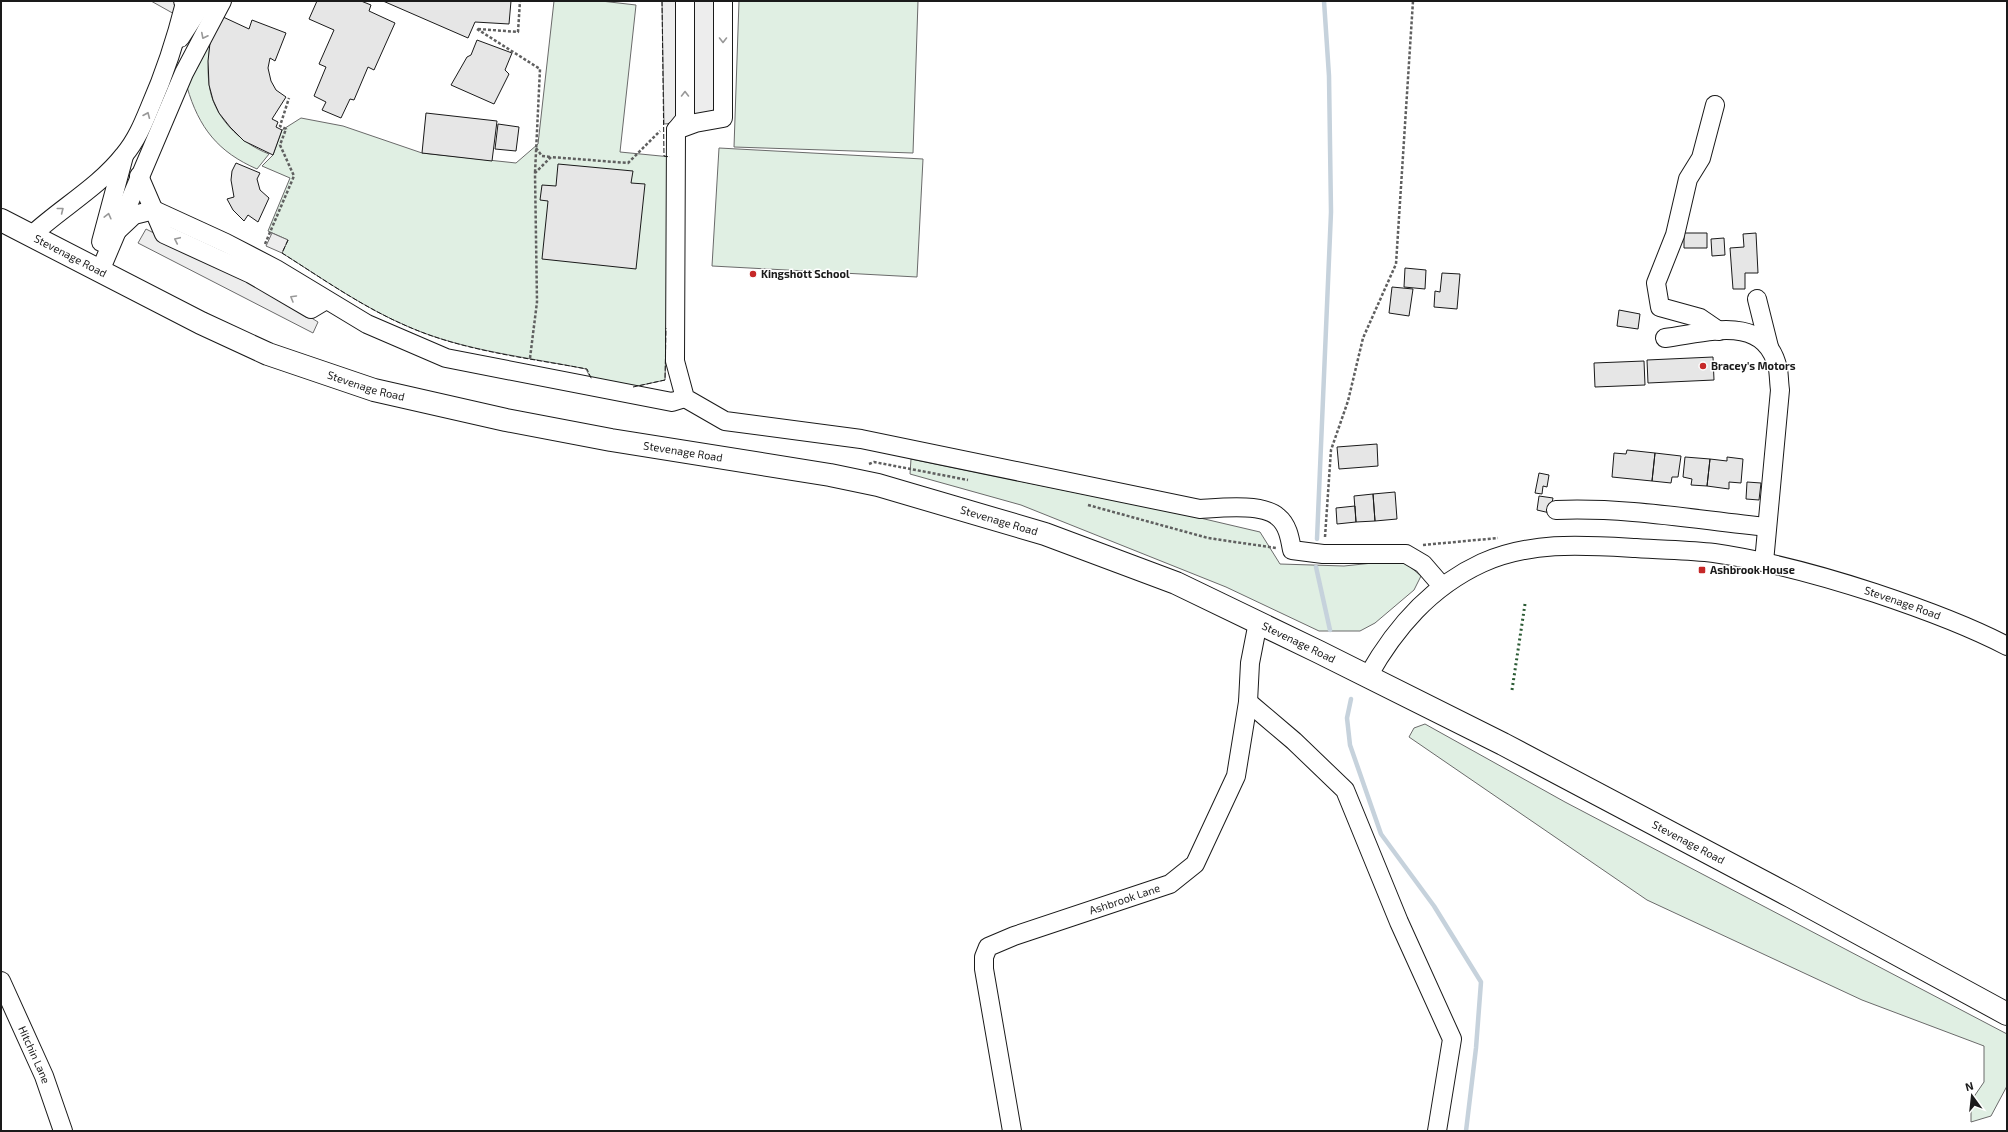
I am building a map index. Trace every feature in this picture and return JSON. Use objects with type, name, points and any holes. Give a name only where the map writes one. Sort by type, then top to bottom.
[{"type":"main road","name":"Stevenage Road","points":[[1,220],[201,323],[268,354],[374,390],[506,420],[830,475],[878,485],[1045,534],[1176,583],[1368,676],[1503,744],[1792,897],[2007,1014]]},
{"type":"street","points":[[32,235],[52,217],[99,180],[124,155],[139,133],[171,52],[185,3],[183,1]]},
{"type":"street","points":[[171,52],[204,1]]},
{"type":"street","points":[[95,268],[117,231],[184,74],[222,1]]},
{"type":"street","points":[[685,1],[685,119],[676,130],[675,361],[685,398],[725,421],[861,439],[1200,509],[1254,507],[1278,516],[1287,530],[1292,550],[1323,554],[1406,554],[1423,564],[1442,586]]},
{"type":"street","points":[[676,130],[695,123],[723,118],[723,1]]},
{"type":"street","points":[[1715,105],[1701,158],[1688,179],[1675,235],[1656,283],[1660,307],[1700,318],[1719,331]]},
{"type":"street","points":[[95,268],[124,155]]},
{"type":"street","points":[[140,176],[164,234],[255,267],[326,300],[367,324],[446,358],[672,402],[685,398]]},
{"type":"street","points":[[117,231],[134,215],[154,210]]},
{"type":"street","points":[[1756,300],[1769,347],[1778,368],[1780,390],[1764,562]]},
{"type":"street","points":[[1665,338],[1739,330],[1756,335],[1769,347]]},
{"type":"street","points":[[1556,510],[1586,509],[1640,511],[1767,527]]},
{"type":"street","name":"Stevenage Road","points":[[1368,676],[1382,651],[1409,615],[1442,586],[1482,563],[1516,552],[1548,545],[1594,545],[1712,553],[1764,562],[1828,577],[1920,608],[1988,636],[2007,646]]},
{"type":"street","name":"Ashbrook Lane","points":[[1012,1131],[984,969],[984,957],[988,947],[1014,936],[1170,884],[1195,864],[1236,776],[1248,702],[1250,663],[1258,622]]},
{"type":"street","points":[[1248,702],[1294,741],[1345,790],[1399,922],[1452,1039],[1438,1131]]},
{"type":"street","name":"Hitchin Lane","points":[[1,981],[44,1076],[63,1131]]},
{"type":"path","points":[[520,1],[518,32],[477,29],[540,70],[535,173],[538,302],[528,375]]},
{"type":"path","points":[[1323,554],[1331,450],[1348,401],[1362,338],[1396,264],[1413,1]]},
{"type":"path","points":[[255,267],[294,176],[280,145],[286,130],[280,126],[289,98]]},
{"type":"path","points":[[536,148],[542,156],[628,163],[658,131],[676,130]]},
{"type":"path","points":[[535,173],[551,157]]},
{"type":"path","points":[[867,464],[874,462],[974,481]]},
{"type":"path","points":[[1081,503],[1208,538],[1292,550]]},
{"type":"path","points":[[1406,554],[1417,546],[1504,538]]},
{"type":"green space","points":[[554,1],[601,1],[636,5],[620,152],[671,157],[665,380],[633,387],[591,379],[586,369],[474,348],[430,335],[392,319],[344,293],[282,253],[288,240],[268,231],[290,178],[262,166],[273,155],[282,130],[301,118],[343,126],[422,153],[516,163],[538,144]]},
{"type":"green space","points":[[739,1],[918,1],[913,153],[734,147]]},
{"type":"green space","points":[[210,43],[208,73],[211,95],[229,127],[248,143],[269,154],[257,169],[231,155],[212,137],[204,126],[192,102],[187,87]]},
{"type":"green space","points":[[719,148],[923,159],[917,277],[712,266]]},
{"type":"green space","points":[[911,459],[1196,517],[1260,532],[1280,564],[1344,566],[1402,560],[1421,576],[1414,590],[1375,623],[1360,631],[1319,631],[1226,587],[1021,505],[910,474]]},
{"type":"green space","points":[[1425,724],[1565,802],[2007,1034],[2007,1086],[1991,1116],[1971,1122],[1971,1101],[1984,1082],[1984,1046],[1862,1000],[1647,900],[1409,737],[1414,728]]},
{"type":"shaded area","points":[[151,1],[196,1],[185,20]]},
{"type":"shaded area","points":[[662,1],[727,1],[727,119],[664,124]]},
{"type":"shaded area","points":[[146,229],[268,291],[318,322],[313,333],[138,243]]},
{"type":"shaded area","points":[[272,233],[288,240],[282,253],[266,246]]},
{"type":"building","points":[[317,1],[361,1],[371,5],[369,11],[395,23],[374,70],[368,67],[354,100],[350,99],[341,118],[322,110],[326,102],[314,96],[326,67],[319,64],[334,30],[309,19]]},
{"type":"building","points":[[383,1],[511,1],[509,24],[475,22],[468,38]]},
{"type":"building","points":[[221,16],[249,29],[252,20],[286,33],[275,61],[270,58],[268,68],[271,81],[276,90],[286,97],[272,119],[278,122],[276,127],[282,130],[273,155],[244,141],[219,113],[213,100],[209,85],[208,61],[210,43]]},
{"type":"building","points":[[477,40],[512,53],[505,70],[509,74],[494,104],[451,85],[467,57],[471,55]]},
{"type":"building","points":[[426,113],[497,121],[492,161],[422,153]]},
{"type":"building","points":[[498,124],[519,127],[516,151],[495,149]]},
{"type":"building","points":[[236,163],[260,173],[257,179],[260,190],[269,198],[258,222],[248,215],[244,221],[233,210],[227,199],[234,197],[231,180],[232,171]]},
{"type":"building","points":[[558,164],[633,171],[631,183],[645,184],[636,269],[542,259],[548,201],[540,200],[542,185],[556,186]]},
{"type":"building","points":[[1684,233],[1707,233],[1707,248],[1684,248]]},
{"type":"building","points":[[1756,233],[1758,273],[1745,273],[1745,289],[1733,289],[1730,248],[1744,247],[1743,234]]},
{"type":"building","points":[[1724,238],[1725,255],[1712,256],[1711,239]]},
{"type":"building","points":[[1405,268],[1426,270],[1425,289],[1404,287]]},
{"type":"building","points":[[1442,273],[1460,274],[1457,309],[1434,307],[1435,291],[1440,292]]},
{"type":"building","points":[[1392,287],[1413,289],[1409,316],[1389,313]]},
{"type":"building","points":[[1619,310],[1640,314],[1638,329],[1617,326]]},
{"type":"building","points":[[1713,357],[1714,380],[1648,383],[1647,360]]},
{"type":"building","points":[[1644,361],[1645,385],[1595,387],[1594,363]]},
{"type":"building","points":[[1377,444],[1378,466],[1339,469],[1337,447]]},
{"type":"building","points":[[1627,450],[1655,453],[1652,481],[1612,477],[1614,453],[1626,454]]},
{"type":"building","points":[[1655,453],[1681,456],[1678,477],[1672,477],[1671,483],[1652,481]]},
{"type":"building","points":[[1685,457],[1710,459],[1707,486],[1691,485],[1692,479],[1683,477]]},
{"type":"building","points":[[1727,457],[1743,459],[1741,483],[1729,482],[1729,489],[1707,486],[1710,459],[1727,461]]},
{"type":"building","points":[[1539,473],[1549,475],[1547,487],[1543,486],[1542,494],[1535,493]]},
{"type":"building","points":[[1747,482],[1761,483],[1759,500],[1746,499]]},
{"type":"building","points":[[1395,492],[1397,519],[1375,521],[1373,494]]},
{"type":"building","points":[[1373,494],[1375,521],[1356,522],[1354,496]]},
{"type":"building","points":[[1539,496],[1553,498],[1550,513],[1537,510]]},
{"type":"building","points":[[1355,506],[1356,522],[1337,524],[1336,508]]},
{"type":"waterway","points":[[1317,539],[1331,212],[1329,76],[1324,1]]},
{"type":"waterway","points":[[1316,567],[1330,630]]},
{"type":"waterway","points":[[1351,699],[1347,718],[1350,745],[1381,834],[1434,906],[1481,982],[1476,1048],[1466,1131]]},
{"type":"hedge","points":[[1512,690],[1525,604]]},
{"type":"fence","points":[[662,1],[664,156],[670,157]]},
{"type":"fence","points":[[288,240],[282,253],[344,293],[409,327],[474,348],[587,369],[592,380]]},
{"type":"fence","points":[[633,387],[665,380],[666,328]]},
{"type":"place","name":"Kingshott School","points":[[753,274]]},
{"type":"place","name":"Bracey's Motors","points":[[1703,366]]},
{"type":"place","name":"Ashbrook House","points":[[1702,570]]}]
